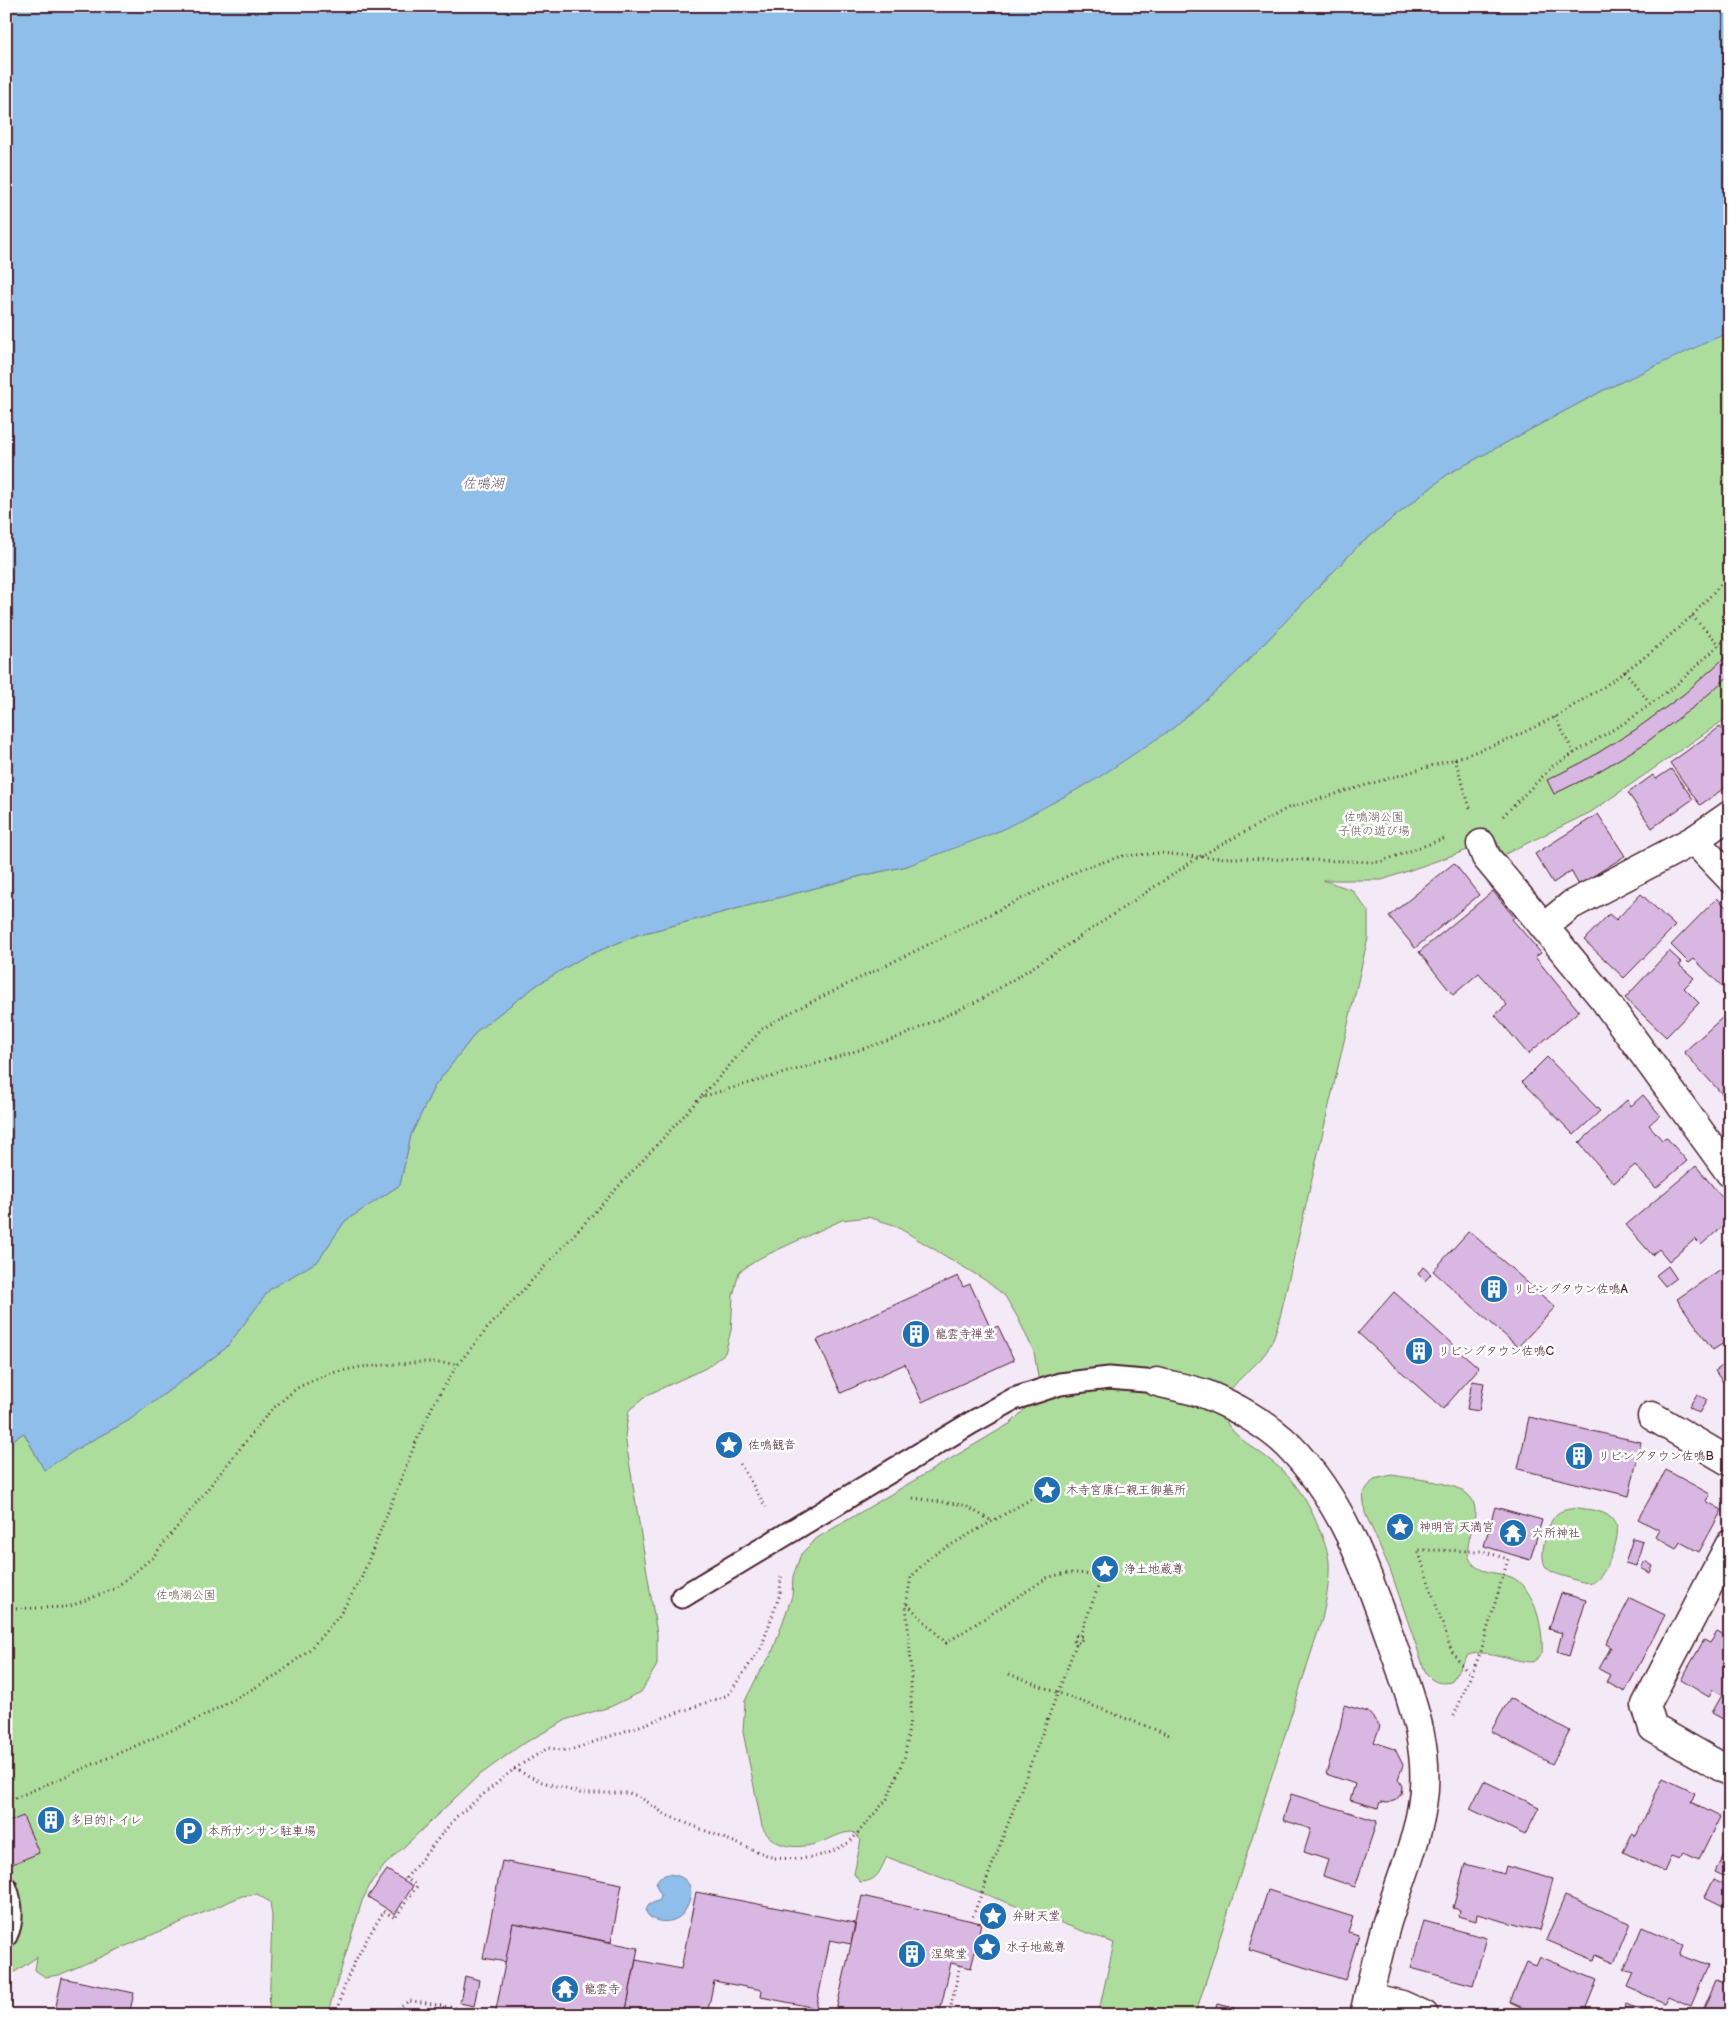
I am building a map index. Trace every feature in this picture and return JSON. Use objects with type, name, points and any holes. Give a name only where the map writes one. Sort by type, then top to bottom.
[{"type":"street","points":[[1544,927],[1571,905],[1694,840],[1730,814]]},
{"type":"street","points":[[1479,835],[1486,857],[1603,998],[1730,1173]]},
{"type":"street","points":[[1694,840],[1730,878]]},
{"type":"street","points":[[1157,1382],[1205,1394],[1248,1416],[1288,1445],[1320,1482],[1345,1523],[1369,1577],[1411,1697],[1422,1741],[1425,1769],[1422,1806],[1387,1924],[1366,2006],[1402,2005],[1424,2015]]},
{"type":"street","points":[[1652,1416],[1730,1462]]},
{"type":"street","points":[[1730,1544],[1646,1706],[1653,1728],[1730,1772]]},
{"type":"lane","points":[[682,1597],[1014,1399],[1060,1384],[1109,1378],[1157,1382]]},
{"type":"lane","points":[[6,1888],[11,1900],[12,1915],[6,1936]]},
{"type":"path","points":[[701,1097],[819,1064],[902,1036],[982,999],[1057,952],[1199,857],[1288,808],[1455,759],[1508,740],[1555,717],[1606,686],[1650,653],[1692,616],[1730,574]]},
{"type":"path","points":[[1692,616],[1720,645]]},
{"type":"path","points":[[6,1802],[216,1710],[276,1676],[310,1649],[339,1616],[361,1579],[415,1444],[434,1403],[458,1364],[487,1329],[762,1029],[795,1010],[1075,873],[1122,856],[1160,852],[1199,857],[1379,862],[1479,835],[1501,819],[1553,766],[1629,720],[1676,685],[1730,635]]},
{"type":"path","points":[[1625,671],[1650,704]]},
{"type":"path","points":[[1555,717],[1574,753]]},
{"type":"path","points":[[1455,759],[1479,835]]},
{"type":"path","points":[[6,1609],[68,1607],[114,1589],[152,1558],[271,1410],[297,1388],[327,1374],[360,1367],[423,1362],[458,1364]]},
{"type":"path","points":[[338,2015],[339,2006],[350,1973],[365,1941],[384,1911],[395,1918],[417,1886],[406,1878],[456,1817],[514,1769],[548,1748],[568,1751],[728,1695],[761,1648],[780,1594],[783,1536],[740,1464]]},
{"type":"path","points":[[857,1491],[964,1504],[993,1521]]},
{"type":"path","points":[[514,1769],[542,1782],[580,1793],[629,1792],[681,1822],[774,1858],[801,1859],[827,1854],[850,1842],[887,1799],[905,1756],[911,1712],[911,1663],[906,1604],[911,1578],[930,1557],[1031,1499]]},
{"type":"path","points":[[1467,1684],[1481,1651],[1508,1559],[1482,1551],[1418,1550],[1451,1650],[1463,1667],[1471,1674]]},
{"type":"path","points":[[906,1604],[946,1643],[1047,1578],[1066,1572],[1085,1573],[1101,1579],[1080,1636],[1076,1635],[1074,1641],[1077,1642],[970,1921]]},
{"type":"path","points":[[1009,1674],[1172,1736]]},
{"type":"path","points":[[949,2015],[960,1965]]},
{"type":"path","points":[[390,2015],[409,2001],[476,2012],[476,2015]]},
{"type":"green space","points":[[1730,333],[1730,713],[1724,720],[1591,812],[1503,855],[1496,840],[1382,880],[1323,880],[1352,890],[1368,911],[1368,938],[1279,1321],[1268,1349],[1228,1394],[1224,1412],[1226,1421],[1231,1429],[1284,1472],[1306,1501],[1319,1527],[1326,1547],[1329,1562],[1328,1584],[1322,1619],[1195,2015],[1098,2015],[1114,1943],[887,1857],[875,1877],[871,1880],[860,1882],[854,1874],[861,1840],[853,1832],[841,1834],[815,1844],[797,1847],[780,1844],[773,1840],[762,1826],[743,1732],[745,1701],[759,1673],[772,1653],[792,1596],[793,1576],[801,1554],[817,1538],[1011,1423],[1030,1404],[1038,1377],[1034,1352],[1005,1296],[985,1280],[894,1225],[868,1217],[842,1220],[760,1258],[739,1272],[733,1296],[731,1330],[725,1353],[706,1368],[649,1394],[629,1410],[625,1436],[657,1634],[657,1665],[641,1692],[610,1707],[568,1719],[521,1745],[477,1777],[385,1865],[372,1881],[362,1901],[327,2015],[269,2015],[272,1916],[270,1902],[257,1894],[242,1896],[59,1975],[45,1977],[35,1970],[37,1957],[6,1978],[6,1444],[24,1433],[44,1470],[85,1444],[128,1421],[226,1348],[270,1289],[318,1261],[345,1221],[400,1185],[411,1135],[434,1087],[478,1030],[537,985],[582,958],[637,935],[861,876],[907,866],[1173,728],[1234,675],[1358,546],[1448,474],[1602,391],[1716,337]]},
{"type":"green space","points":[[1392,1475],[1451,1486],[1466,1493],[1473,1501],[1475,1510],[1469,1539],[1469,1558],[1478,1568],[1511,1577],[1519,1582],[1532,1599],[1539,1622],[1542,1644],[1542,1654],[1533,1662],[1492,1654],[1476,1653],[1468,1655],[1451,1682],[1437,1682],[1426,1674],[1390,1569],[1365,1513],[1363,1493],[1374,1479]]},
{"type":"green space","points":[[1579,1508],[1608,1515],[1617,1528],[1616,1541],[1611,1558],[1602,1574],[1593,1582],[1580,1581],[1556,1574],[1546,1567],[1544,1562],[1543,1548],[1553,1518],[1562,1511]]},
{"type":"water","name":"佐鳴湖","points":[[6,6],[1730,6],[1730,333],[1602,391],[1448,474],[1358,546],[1234,675],[1173,728],[1095,780],[1002,830],[907,866],[861,876],[637,935],[582,958],[537,985],[478,1030],[434,1087],[411,1135],[400,1185],[345,1221],[318,1261],[270,1289],[226,1348],[128,1421],[85,1444],[44,1470],[24,1433],[6,1444]]},
{"type":"water","points":[[668,1874],[684,1879],[691,1892],[687,1907],[682,1915],[675,1920],[659,1921],[652,1919],[646,1910],[649,1905],[660,1900],[661,1895],[656,1882],[660,1877]]},
{"type":"building","points":[[1730,653],[1730,675],[1695,706],[1644,744],[1591,776],[1554,794],[1547,780],[1583,762],[1635,730],[1684,694]]},
{"type":"building","points":[[1720,727],[1730,741],[1730,784],[1700,805],[1670,763]]},
{"type":"building","points":[[1671,769],[1693,799],[1652,828],[1628,793],[1653,775],[1656,779]]},
{"type":"building","points":[[1598,814],[1625,856],[1579,885],[1571,871],[1553,883],[1535,854]]},
{"type":"building","points":[[1454,863],[1479,895],[1415,948],[1389,916]]},
{"type":"building","points":[[1493,891],[1514,917],[1512,919],[1541,953],[1535,957],[1579,1011],[1528,1054],[1495,1015],[1507,1005],[1479,973],[1453,995],[1419,952]]},
{"type":"building","points":[[1641,894],[1675,926],[1624,978],[1584,940],[1609,914],[1616,920]]},
{"type":"building","points":[[1717,898],[1730,911],[1729,993],[1694,959],[1689,963],[1671,945]]},
{"type":"building","points":[[1669,951],[1682,963],[1679,965],[1694,978],[1684,988],[1699,1003],[1666,1037],[1625,998]]},
{"type":"building","points":[[1723,1017],[1730,1024],[1730,1103],[1684,1052]]},
{"type":"building","points":[[1547,1057],[1600,1111],[1574,1135],[1522,1082]]},
{"type":"building","points":[[1643,1095],[1660,1115],[1649,1125],[1662,1140],[1666,1137],[1687,1161],[1656,1188],[1635,1165],[1614,1183],[1579,1143],[1627,1100],[1631,1106]]},
{"type":"building","points":[[1696,1166],[1730,1207],[1730,1220],[1701,1245],[1695,1239],[1669,1261],[1659,1249],[1652,1255],[1626,1225]]},
{"type":"building","name":"リビングタウン佐鳴A","points":[[1469,1231],[1555,1307],[1518,1347],[1433,1271]]},
{"type":"building","points":[[1668,1266],[1676,1278],[1665,1286],[1656,1275]]},
{"type":"building","points":[[1423,1267],[1431,1274],[1425,1281],[1418,1274]]},
{"type":"building","points":[[1721,1269],[1730,1281],[1730,1339],[1713,1350],[1677,1299]]},
{"type":"building","name":"龍雲寺禅堂","points":[[958,1276],[963,1287],[970,1284],[991,1329],[998,1326],[1014,1360],[922,1402],[905,1364],[841,1393],[817,1340]]},
{"type":"building","name":"リビングタウン佐鳴C","points":[[1394,1292],[1479,1368],[1443,1409],[1358,1333]]},
{"type":"building","points":[[1730,1361],[1730,1392],[1715,1371]]},
{"type":"building","points":[[1472,1381],[1484,1383],[1479,1411],[1467,1409]]},
{"type":"building","points":[[1697,1394],[1707,1400],[1699,1413],[1689,1407]]},
{"type":"building","name":"リビングタウン佐鳴B","points":[[1529,1417],[1641,1442],[1629,1496],[1518,1469]]},
{"type":"building","points":[[1666,1470],[1710,1494],[1706,1501],[1722,1510],[1699,1552],[1680,1542],[1676,1549],[1655,1537],[1659,1530],[1638,1519]]},
{"type":"building","name":"六所神社","points":[[1495,1507],[1542,1520],[1530,1560],[1484,1546]]},
{"type":"building","points":[[1397,1514],[1401,1520],[1405,1516],[1412,1525],[1409,1528],[1411,1530],[1400,1539],[1398,1536],[1395,1538],[1388,1529],[1393,1525],[1389,1519]]},
{"type":"building","points":[[1633,1538],[1643,1541],[1636,1566],[1625,1563]]},
{"type":"building","points":[[1645,1561],[1653,1566],[1650,1573],[1641,1568]]},
{"type":"building","points":[[1561,1593],[1586,1600],[1569,1656],[1557,1652],[1562,1633],[1549,1629]]},
{"type":"building","points":[[1630,1598],[1665,1615],[1625,1692],[1606,1682],[1610,1675],[1599,1669],[1611,1647],[1606,1644]]},
{"type":"building","points":[[1717,1632],[1730,1639],[1730,1723],[1712,1713],[1722,1695],[1713,1690],[1709,1697],[1681,1680],[1704,1640],[1710,1643]]},
{"type":"building","points":[[1510,1698],[1570,1731],[1552,1764],[1491,1731]]},
{"type":"building","points":[[1344,1705],[1368,1712],[1380,1726],[1374,1742],[1395,1749],[1403,1765],[1398,1779],[1402,1786],[1401,1794],[1396,1800],[1388,1803],[1380,1802],[1378,1808],[1350,1800],[1355,1784],[1326,1774],[1340,1728]]},
{"type":"building","points":[[1663,1778],[1695,1793],[1691,1802],[1720,1817],[1699,1860],[1684,1853],[1680,1859],[1672,1856],[1665,1872],[1623,1852],[1632,1834],[1636,1836]]},
{"type":"building","points":[[1484,1781],[1539,1807],[1525,1835],[1470,1809]]},
{"type":"building","points":[[1291,1794],[1377,1821],[1355,1887],[1323,1876],[1328,1860],[1304,1852],[1311,1829],[1283,1820]]},
{"type":"building","name":"多目的トイレ","points":[[55,1808],[63,1825],[46,1831],[39,1815]]},
{"type":"building","points":[[23,1816],[39,1853],[10,1865],[6,1856],[6,1823]]},
{"type":"building","points":[[1730,1842],[1730,1879],[1715,1872]]},
{"type":"building","points":[[502,1861],[622,1884],[611,1942],[513,1923],[506,1962],[483,1958]]},
{"type":"building","points":[[1465,1864],[1504,1874],[1506,1866],[1553,1879],[1539,1931],[1477,1914],[1476,1921],[1459,1916],[1460,1910],[1453,1908]]},
{"type":"building","points":[[387,1870],[413,1886],[395,1914],[368,1897]]},
{"type":"building","points":[[1714,1879],[1730,1887],[1730,1892],[1723,1906],[1705,1897]]},
{"type":"building","points":[[1268,1890],[1353,1917],[1348,1932],[1359,1935],[1345,1980],[1249,1950]]},
{"type":"building","points":[[696,1892],[855,1923],[851,1944],[830,1940],[816,2008],[761,1997],[762,1990],[714,1981],[707,2015],[625,2015],[636,1960],[681,1969]]},
{"type":"building","name":"涅槃堂","points":[[862,1896],[981,1923],[971,1968],[951,1963],[939,2015],[835,2015]]},
{"type":"building","points":[[1565,1896],[1630,1923],[1614,1962],[1596,1954],[1594,1960],[1546,1940]]},
{"type":"building","points":[[1424,1921],[1487,1938],[1473,1985],[1411,1968]]},
{"type":"building","name":"龍雲寺","points":[[513,1923],[638,1948],[625,2015],[495,2015]]},
{"type":"building","points":[[1642,1927],[1683,1945],[1679,1955],[1708,1966],[1691,2006],[1668,1996],[1664,2003],[1627,1987],[1633,1973],[1624,1970]]},
{"type":"building","points":[[1540,1957],[1597,1980],[1583,2015],[1538,2015],[1510,2002],[1527,1962],[1536,1966]]},
{"type":"building","points":[[465,1976],[479,1980],[474,2006],[460,2003]]},
{"type":"building","points":[[62,1978],[134,1993],[129,2015],[54,2015]]},
{"type":"building","points":[[1716,1980],[1730,1985],[1730,2015],[1701,2015]]},
{"type":"building","points":[[1217,2004],[1265,2015],[1214,2015]]},
{"type":"building","points":[[1626,2004],[1653,2015],[1621,2015]]},
{"type":"place","name":"リビングタウン佐鳴A","points":[[1494,1289]]},
{"type":"place","name":"龍雲寺禅堂","points":[[916,1334]]},
{"type":"place","name":"リビングタウン佐鳴C","points":[[1419,1351]]},
{"type":"place","name":"佐鳴観音","points":[[729,1445]]},
{"type":"place","name":"リビングタウン佐鳴B","points":[[1579,1456]]},
{"type":"place","name":"木寺宮康仁親王御墓所","points":[[1047,1490]]},
{"type":"place","name":"神明宮 天満宮","points":[[1400,1527]]},
{"type":"place","name":"六所神社","points":[[1513,1533]]},
{"type":"place","name":"浄土地蔵尊","points":[[1105,1569]]},
{"type":"place","name":"多目的トイレ","points":[[51,1820]]},
{"type":"place","name":"本所サンサン駐車場","points":[[189,1831]]},
{"type":"place","name":"弁財天堂","points":[[993,1916]]},
{"type":"place","name":"水子地蔵尊","points":[[987,1947]]},
{"type":"place","name":"涅槃堂","points":[[912,1954]]},
{"type":"place","name":"龍雲寺","points":[[565,1989]]},
{"type":"park label","name":"佐鳴湖公園 子供の遊び場","points":[[1374,824]]},
{"type":"park label","name":"佐鳴湖公園","points":[[186,1595]]}]
